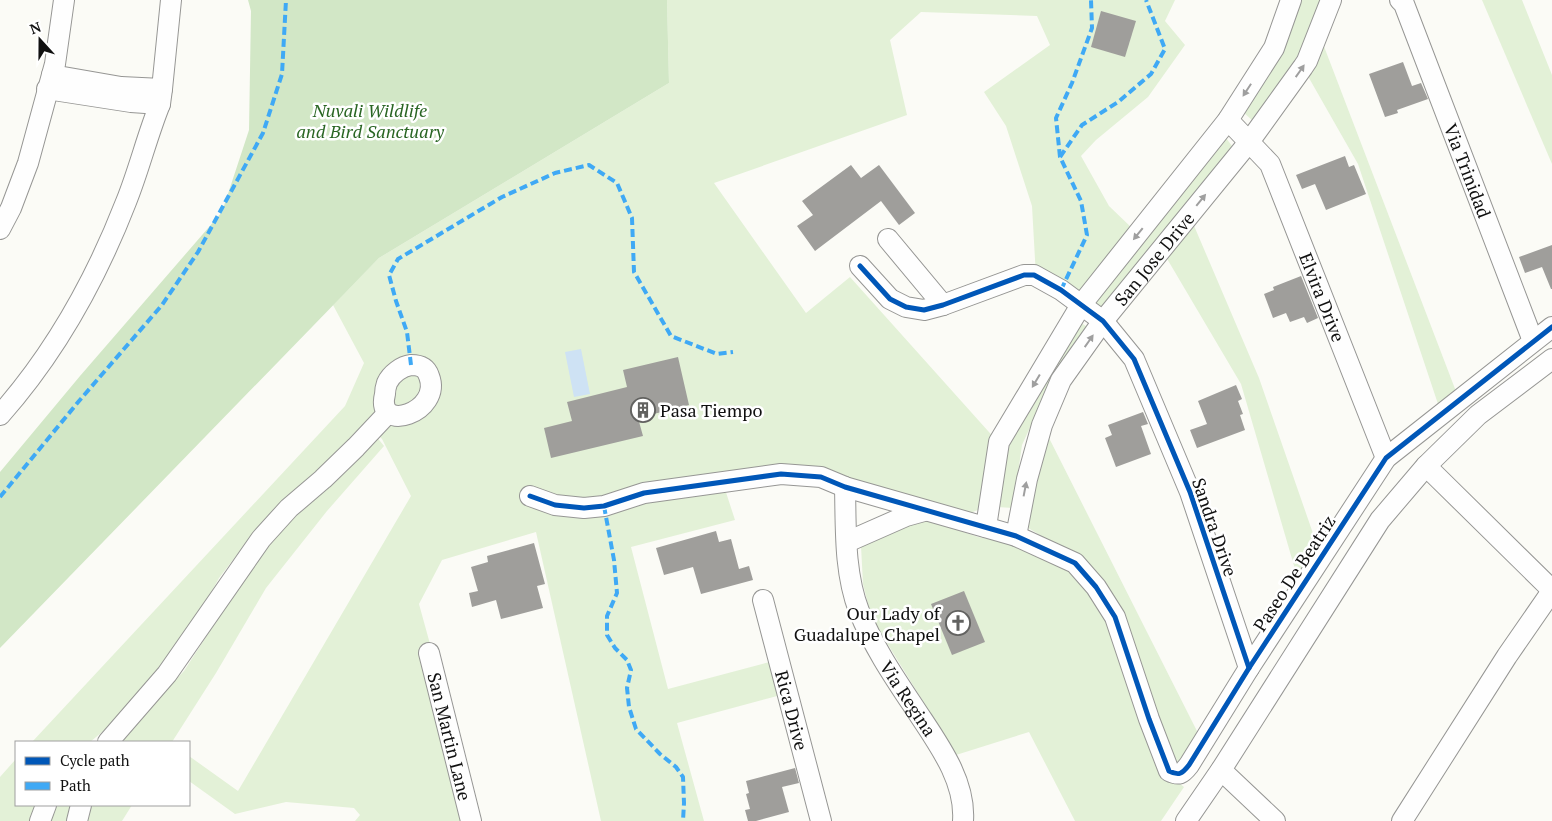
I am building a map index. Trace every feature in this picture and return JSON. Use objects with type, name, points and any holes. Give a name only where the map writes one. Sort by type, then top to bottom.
[{"type":"street","points":[[0,229],[11,208],[28,163],[55,64],[64,0]]},
{"type":"street","points":[[0,415],[12,402],[47,354],[75,311],[95,274],[126,203],[161,96],[171,0]]},
{"type":"street","name":"San Jose Drive","points":[[986,527],[999,442],[1081,305],[1228,120],[1274,48],[1291,0]]},
{"type":"street","name":"San Jose Drive","points":[[1016,536],[1027,479],[1042,425],[1061,380],[1103,321],[1249,142],[1307,61],[1331,0]]},
{"type":"street","name":"Via Trinidad","points":[[1400,0],[1404,4],[1533,341]]},
{"type":"street","points":[[50,82],[121,87],[161,96]]},
{"type":"street","name":"Elvira Drive","points":[[1228,120],[1270,164],[1386,458]]},
{"type":"street","points":[[888,239],[943,305]]},
{"type":"street","name":"Sandra Drive","points":[[860,266],[890,299],[906,307],[924,310],[943,305],[1024,275],[1034,275],[1061,290],[1103,321],[1134,359],[1190,492],[1249,668]]},
{"type":"street","name":"Paseo De Beatriz","points":[[1016,536],[1075,564],[1096,587],[1115,617],[1149,719],[1169,771],[1177,775],[1183,773],[1386,458],[1552,327]]},
{"type":"street","points":[[1186,821],[1221,770],[1380,520],[1426,466],[1478,415],[1552,359]]},
{"type":"street","points":[[108,741],[167,674],[261,539],[289,508],[323,479],[388,412]]},
{"type":"street","points":[[1402,821],[1507,656],[1552,590],[1426,466]]},
{"type":"street","points":[[530,496],[555,504],[584,508],[604,506],[644,494],[781,474],[822,476],[845,487],[1016,536]]},
{"type":"street","name":"Via Regina","points":[[845,487],[850,584],[859,611],[873,642],[956,776],[964,810],[963,821]]},
{"type":"street","points":[[847,542],[906,516],[924,511]]},
{"type":"street","name":"Rica Drive","points":[[763,600],[821,821]]},
{"type":"street","name":"San Martin Lane","points":[[429,653],[472,821]]},
{"type":"street","points":[[1221,770],[1275,821]]},
{"type":"street","points":[[40,821],[46,806]]},
{"type":"street","points":[[77,821],[81,806]]},
{"type":"green space","name":"Nuvali Wildlife and Bird Sanctuary","points":[[248,0],[667,0],[669,83],[379,258],[0,648],[0,472],[222,212],[249,130],[251,11]]},
{"type":"green space","points":[[667,0],[1175,0],[1165,21],[1185,45],[1148,97],[1096,140],[1081,156],[1109,206],[1133,229],[1084,292],[1067,291],[1036,277],[1032,206],[1006,126],[984,92],[1050,45],[1037,16],[921,12],[890,40],[907,115],[714,183],[806,313],[850,277],[997,441],[985,507],[968,514],[846,479],[721,477],[735,520],[631,547],[668,689],[773,661],[781,695],[677,723],[704,821],[601,821],[536,532],[442,560],[419,604],[430,644],[462,821],[355,821],[360,815],[354,808],[286,802],[235,814],[190,782],[190,757],[238,791],[411,496],[382,439],[366,423],[322,472],[253,534],[219,578],[199,615],[156,673],[107,728],[91,741],[33,741],[345,406],[364,363],[333,305],[379,258],[669,83]]},
{"type":"green space","points":[[1300,0],[1322,0],[1302,57],[1254,122],[1242,111]]},
{"type":"green space","points":[[1482,0],[1522,0],[1552,75],[1552,164]]},
{"type":"green space","points":[[1320,36],[1457,394],[1440,410],[1358,164],[1305,71]]},
{"type":"green space","points":[[1223,134],[1235,150],[1102,311],[1092,302]]},
{"type":"green space","points":[[1192,221],[1259,378],[1316,542],[1297,576],[1241,384],[1166,257]]},
{"type":"green space","points":[[1078,321],[1089,328],[1057,368],[1022,445],[1013,508],[997,507],[1007,443]]},
{"type":"green space","points":[[376,436],[384,446],[327,511],[266,588],[216,673],[173,741],[120,741],[135,721],[184,671],[258,560],[285,526],[349,469]]},
{"type":"green space","points":[[1048,436],[1200,737],[1177,768],[1081,560],[1025,526]]},
{"type":"green space","points":[[923,518],[978,537],[1011,543],[1068,569],[1090,593],[1108,625],[1167,774],[1184,787],[1161,821],[1075,821],[1029,732],[956,755],[879,630],[869,608],[863,584],[861,546]]},
{"type":"green space","points":[[15,760],[15,806],[39,806],[34,821],[0,821],[0,777]]},
{"type":"green space","points":[[51,806],[73,806],[70,821],[44,821]]},
{"type":"green space","points":[[87,806],[131,806],[122,821],[83,821]]},
{"type":"water","points":[[581,349],[590,394],[574,397],[565,352]]},
{"type":"building","points":[[1101,11],[1136,21],[1125,57],[1091,47]]},
{"type":"building","points":[[1403,62],[1412,86],[1421,83],[1428,99],[1397,110],[1398,113],[1385,117],[1369,74]]},
{"type":"building","points":[[1345,156],[1349,167],[1354,165],[1366,194],[1326,210],[1315,184],[1302,189],[1296,175]]},
{"type":"building","points":[[851,165],[861,178],[879,165],[915,213],[899,225],[881,201],[815,251],[797,226],[813,215],[802,201]]},
{"type":"building","points":[[1552,245],[1551,289],[1542,267],[1525,273],[1519,257]]},
{"type":"building","points":[[1301,276],[1318,318],[1307,323],[1304,317],[1290,322],[1286,313],[1273,318],[1264,294],[1274,290],[1273,287]]},
{"type":"building","name":"Pasa Tiempo","points":[[678,357],[689,405],[638,418],[643,436],[551,458],[544,428],[572,421],[567,402],[627,387],[623,370]]},
{"type":"building","points":[[1236,385],[1242,399],[1238,401],[1243,414],[1240,415],[1245,430],[1197,448],[1190,430],[1207,424],[1198,401]]},
{"type":"building","points":[[1143,412],[1148,424],[1141,426],[1151,454],[1116,467],[1105,438],[1112,435],[1108,425]]},
{"type":"building","points":[[716,531],[719,542],[731,539],[739,569],[749,566],[753,580],[701,594],[693,567],[664,575],[656,548]]},
{"type":"building","points":[[534,543],[545,584],[537,586],[543,608],[501,619],[496,600],[472,607],[469,593],[478,591],[471,567],[488,562],[487,556]]},
{"type":"building","name":"Our Lady of Guadalupe Chapel","points":[[964,591],[985,642],[952,655],[931,604]]},
{"type":"building","points":[[795,768],[799,783],[782,787],[789,812],[756,821],[748,821],[745,810],[750,809],[746,794],[749,793],[746,781]]},
{"type":"marked path","points":[[0,497],[79,401],[162,305],[198,252],[263,133],[282,74],[286,0]]},
{"type":"marked path","points":[[1061,290],[1087,235],[1081,201],[1060,157],[1056,118],[1072,83],[1092,28],[1091,0]]},
{"type":"marked path","points":[[1060,157],[1082,125],[1118,102],[1151,74],[1165,49],[1146,0]]},
{"type":"marked path","points":[[411,365],[407,332],[389,275],[398,259],[502,197],[555,173],[589,165],[617,183],[632,218],[634,272],[671,336],[717,354],[733,352]]},
{"type":"marked path","points":[[604,506],[614,560],[617,593],[607,616],[607,635],[615,648],[627,660],[631,670],[627,688],[629,707],[636,729],[660,754],[676,767],[683,777],[683,821]]},
{"type":"cycle path","points":[[860,266],[890,299],[906,307],[924,310],[943,305],[1024,275],[1034,275],[1061,290],[1103,321],[1134,359],[1190,492],[1249,668]]},
{"type":"cycle path","points":[[530,496],[555,505],[584,508],[604,506],[644,493],[781,474],[821,477],[845,487],[1016,536],[1075,563],[1096,587],[1115,617],[1149,719],[1169,771],[1178,774],[1189,765],[1249,668],[1386,458],[1552,327]]},
{"type":"place","name":"Pasa Tiempo","points":[[643,410]]},
{"type":"place","name":"Our Lady of Guadalupe Chapel","points":[[958,623]]}]
